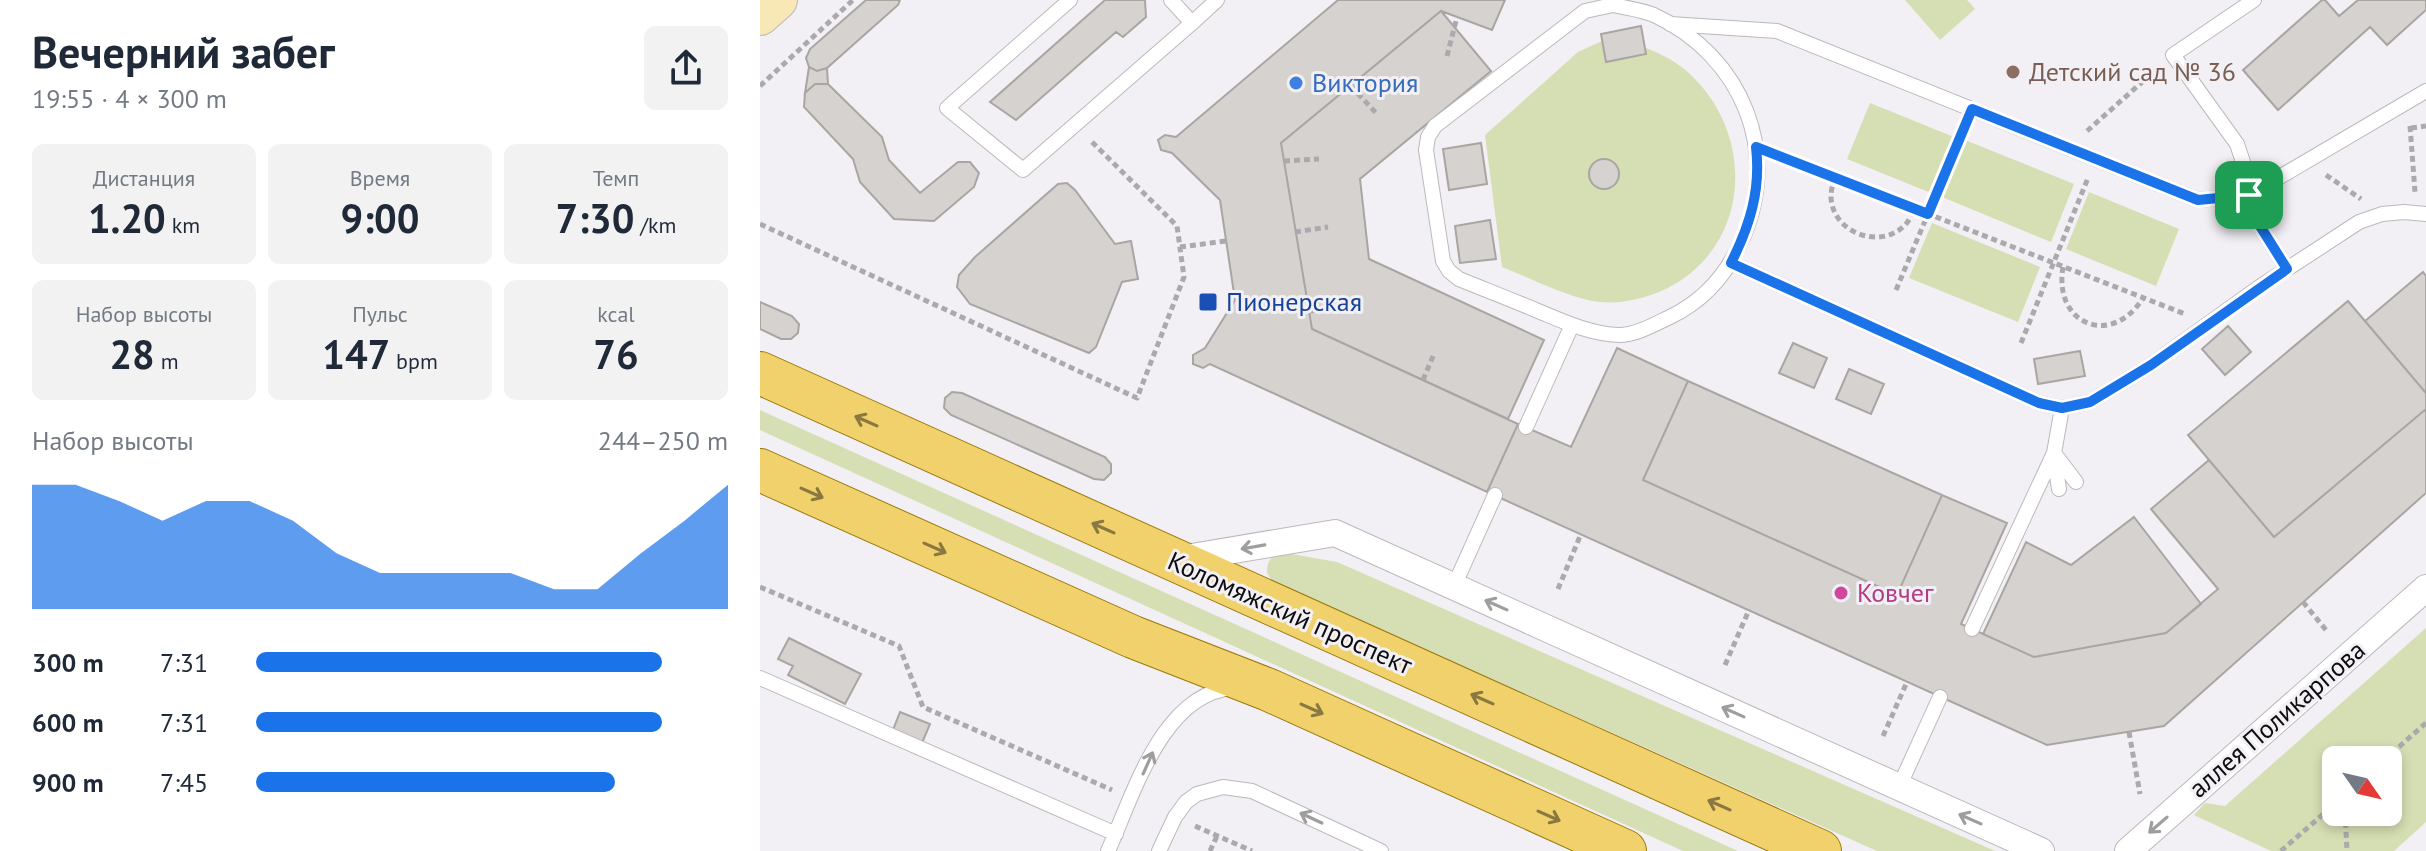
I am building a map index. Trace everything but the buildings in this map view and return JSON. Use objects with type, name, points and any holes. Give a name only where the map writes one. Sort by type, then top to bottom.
[{"type":"main road","points":[[760,16],[778,0]]},
{"type":"main road","name":"Коломяжский проспект","points":[[760,373],[1798,846]]},
{"type":"main road","points":[[760,470],[1133,637],[1269,690],[1625,851]]},
{"type":"street","points":[[1174,561],[1335,533],[2041,851]]},
{"type":"street","name":"аллея Поликарпова","points":[[2128,851],[2426,588]]},
{"type":"lane","points":[[1070,0],[947,108],[1023,170],[1217,0]]},
{"type":"lane","points":[[1171,0],[1192,23]]},
{"type":"lane","points":[[2254,0],[2173,55],[2237,144],[2245,168],[2250,210],[2287,269]]},
{"type":"lane","points":[[1611,3],[1651,14],[1670,24],[1713,57],[1731,79],[1749,117],[1758,167],[1753,211],[1746,232],[1731,263],[1709,292],[1680,312],[1652,326],[1623,335],[1592,333],[1459,279],[1449,271],[1443,261],[1426,150],[1428,137],[1435,126],[1585,11],[1611,3]]},
{"type":"lane","points":[[1670,24],[1777,31],[2198,200],[2249,195],[2426,91]]},
{"type":"lane","points":[[1731,263],[2039,403],[2062,408],[2090,402],[2151,365],[2359,222],[2382,214],[2422,214]]},
{"type":"lane","points":[[1526,427],[1572,325]]},
{"type":"lane","points":[[1972,629],[2054,453],[2062,408]]},
{"type":"lane","points":[[2054,453],[2076,482]]},
{"type":"lane","points":[[2054,453],[2059,489]]},
{"type":"lane","points":[[1454,586],[1495,495]]},
{"type":"lane","points":[[760,678],[1116,834]]},
{"type":"lane","points":[[1108,851],[1153,750],[1184,710],[1201,697],[1222,689],[1269,690]]},
{"type":"lane","points":[[1899,787],[1940,697]]},
{"type":"lane","points":[[1159,851],[1186,802],[1197,794],[1223,787],[1252,791],[1381,851]]},
{"type":"path","points":[[760,86],[853,0]]},
{"type":"path","points":[[1447,56],[1457,17]]},
{"type":"path","points":[[2069,147],[2173,55]]},
{"type":"path","points":[[1351,86],[1376,113]]},
{"type":"path","points":[[2408,101],[2422,214]]},
{"type":"path","points":[[1896,290],[1972,109]]},
{"type":"path","points":[[760,224],[1137,398],[1184,277],[1177,226],[1076,126]]},
{"type":"path","points":[[1756,147],[2208,323]]},
{"type":"path","points":[[2021,343],[2095,158]]},
{"type":"path","points":[[1284,161],[1319,159]]},
{"type":"path","points":[[2306,161],[2382,214]]},
{"type":"path","points":[[1835,177],[1831,196],[1835,212],[1844,226],[1858,235],[1875,238],[1892,234],[1906,225],[1915,209]]},
{"type":"path","points":[[1295,232],[1328,227]]},
{"type":"path","points":[[1180,247],[1226,241]]},
{"type":"path","points":[[2063,267],[2060,284],[2064,300],[2073,314],[2088,323],[2104,326],[2121,322],[2134,312],[2143,298]]},
{"type":"path","points":[[1309,311],[1339,307]]},
{"type":"path","points":[[1423,380],[1434,354]]},
{"type":"path","points":[[1558,589],[1581,534]]},
{"type":"path","points":[[760,587],[899,646],[923,707],[1132,798]]},
{"type":"path","points":[[2303,602],[2326,630]]},
{"type":"path","points":[[1725,665],[1749,610]]},
{"type":"path","points":[[1883,736],[1907,682]]},
{"type":"path","points":[[2400,746],[2426,723]]},
{"type":"path","points":[[2129,732],[2140,794]]},
{"type":"path","points":[[2281,851],[2322,815]]},
{"type":"path","points":[[1175,817],[1252,851]]},
{"type":"path","points":[[2346,826],[2347,851]]},
{"type":"path","points":[[1210,851],[1217,836]]},
{"type":"green space","points":[[1905,0],[1967,0],[1975,9],[1940,40]]},
{"type":"green space","points":[[1602,41],[1606,61],[1645,55],[1644,47],[1686,70],[1713,101],[1727,131],[1734,162],[1734,194],[1727,224],[1712,251],[1689,274],[1659,292],[1615,302],[1576,297],[1502,267],[1485,135],[1578,52]]},
{"type":"green space","points":[[1870,103],[1954,137],[1931,193],[1847,159]]},
{"type":"green space","points":[[1965,140],[2074,184],[2051,242],[1942,197]]},
{"type":"green space","points":[[2089,192],[2179,229],[2156,286],[2066,249]]},
{"type":"green space","points":[[1932,223],[2040,267],[2018,322],[1909,278]]},
{"type":"green space","points":[[760,410],[1738,851],[1683,851],[760,430]]},
{"type":"green space","points":[[1280,552],[1337,562],[1995,851],[1877,851],[1272,581],[1267,573],[1268,566],[1271,558]]},
{"type":"green space","points":[[2426,628],[2426,822],[2394,851],[2271,851],[2194,815],[2205,803],[2225,806]]},
{"type":"place","name":"Детский сад № 36","points":[[2013,72]]},
{"type":"place","name":"Виктория","points":[[1296,83]]},
{"type":"place","name":"Пионерская","points":[[1208,302]]},
{"type":"place","name":"Ковчег","points":[[1841,593]]},
{"type":"route","points":[[1972,109],[2198,200],[2249,195],[2250,210],[2287,269],[2151,365],[2090,402],[2062,408],[2039,403],[1731,263],[1753,211],[1758,167],[1756,147],[1928,214],[1972,109]]}]
